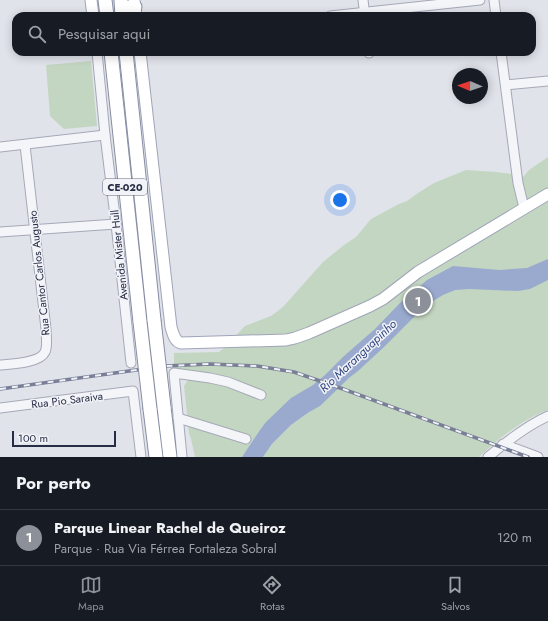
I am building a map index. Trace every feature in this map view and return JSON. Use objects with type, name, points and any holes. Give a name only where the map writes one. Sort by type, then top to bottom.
[{"type":"highway","points":[[105,0],[106,12]]},
{"type":"highway","name":"Avenida Mister Hull","points":[[111,56],[156,457]]},
{"type":"highway","name":"CE-020","points":[[126,56],[170,457]]},
{"type":"main road","points":[[91,0],[92,12]]},
{"type":"main road","points":[[140,56],[171,327],[177,342],[274,341],[302,336],[383,299],[418,272],[548,194]]},
{"type":"street","points":[[363,0],[365,12]]},
{"type":"street","points":[[381,12],[480,0]]},
{"type":"street","points":[[494,0],[496,12]]},
{"type":"street","name":"Avenida Mister Hull","points":[[97,56],[131,363]]},
{"type":"street","points":[[502,56],[518,183],[524,208]]},
{"type":"street","points":[[506,85],[548,81]]},
{"type":"street","points":[[0,147],[105,135]]},
{"type":"street","name":"Rua Cantor Carlos Augusto","points":[[0,365],[35,359],[44,355],[46,351],[46,330],[25,145]]},
{"type":"street","points":[[0,232],[116,224]]},
{"type":"street","points":[[182,457],[174,373],[224,381],[261,395]]},
{"type":"street","name":"Rua Pio Saraiva","points":[[0,408],[133,391],[141,457]]},
{"type":"street","points":[[488,457],[523,430],[548,416]]},
{"type":"street","points":[[178,418],[246,439]]},
{"type":"street","points":[[503,444],[538,457]]},
{"type":"green space","points":[[91,61],[97,126],[64,129],[50,116],[46,65]]},
{"type":"green space","points":[[548,157],[548,410],[511,430],[479,457],[263,457],[272,444],[291,425],[305,415],[296,411],[253,457],[195,457],[189,433],[184,386],[192,373],[174,371],[174,353],[219,352],[245,326],[271,316],[283,307],[323,262],[356,237],[371,219],[407,201],[434,183],[466,170],[496,172],[520,175],[523,177],[529,170]]},
{"type":"water","name":"Rio Maranguapinho","points":[[548,259],[548,280],[530,289],[518,291],[469,289],[455,290],[433,301],[414,317],[320,406],[291,425],[272,444],[263,457],[242,457],[266,422],[291,398],[313,385],[325,375],[375,329],[399,304],[427,280],[453,266],[499,270],[527,268]]},
{"type":"railway","points":[[0,389],[165,366],[210,364],[257,366],[294,372],[528,457]]},
{"type":"place","name":"Parque Linear Rachel de Queiroz","points":[[418,301]]}]
